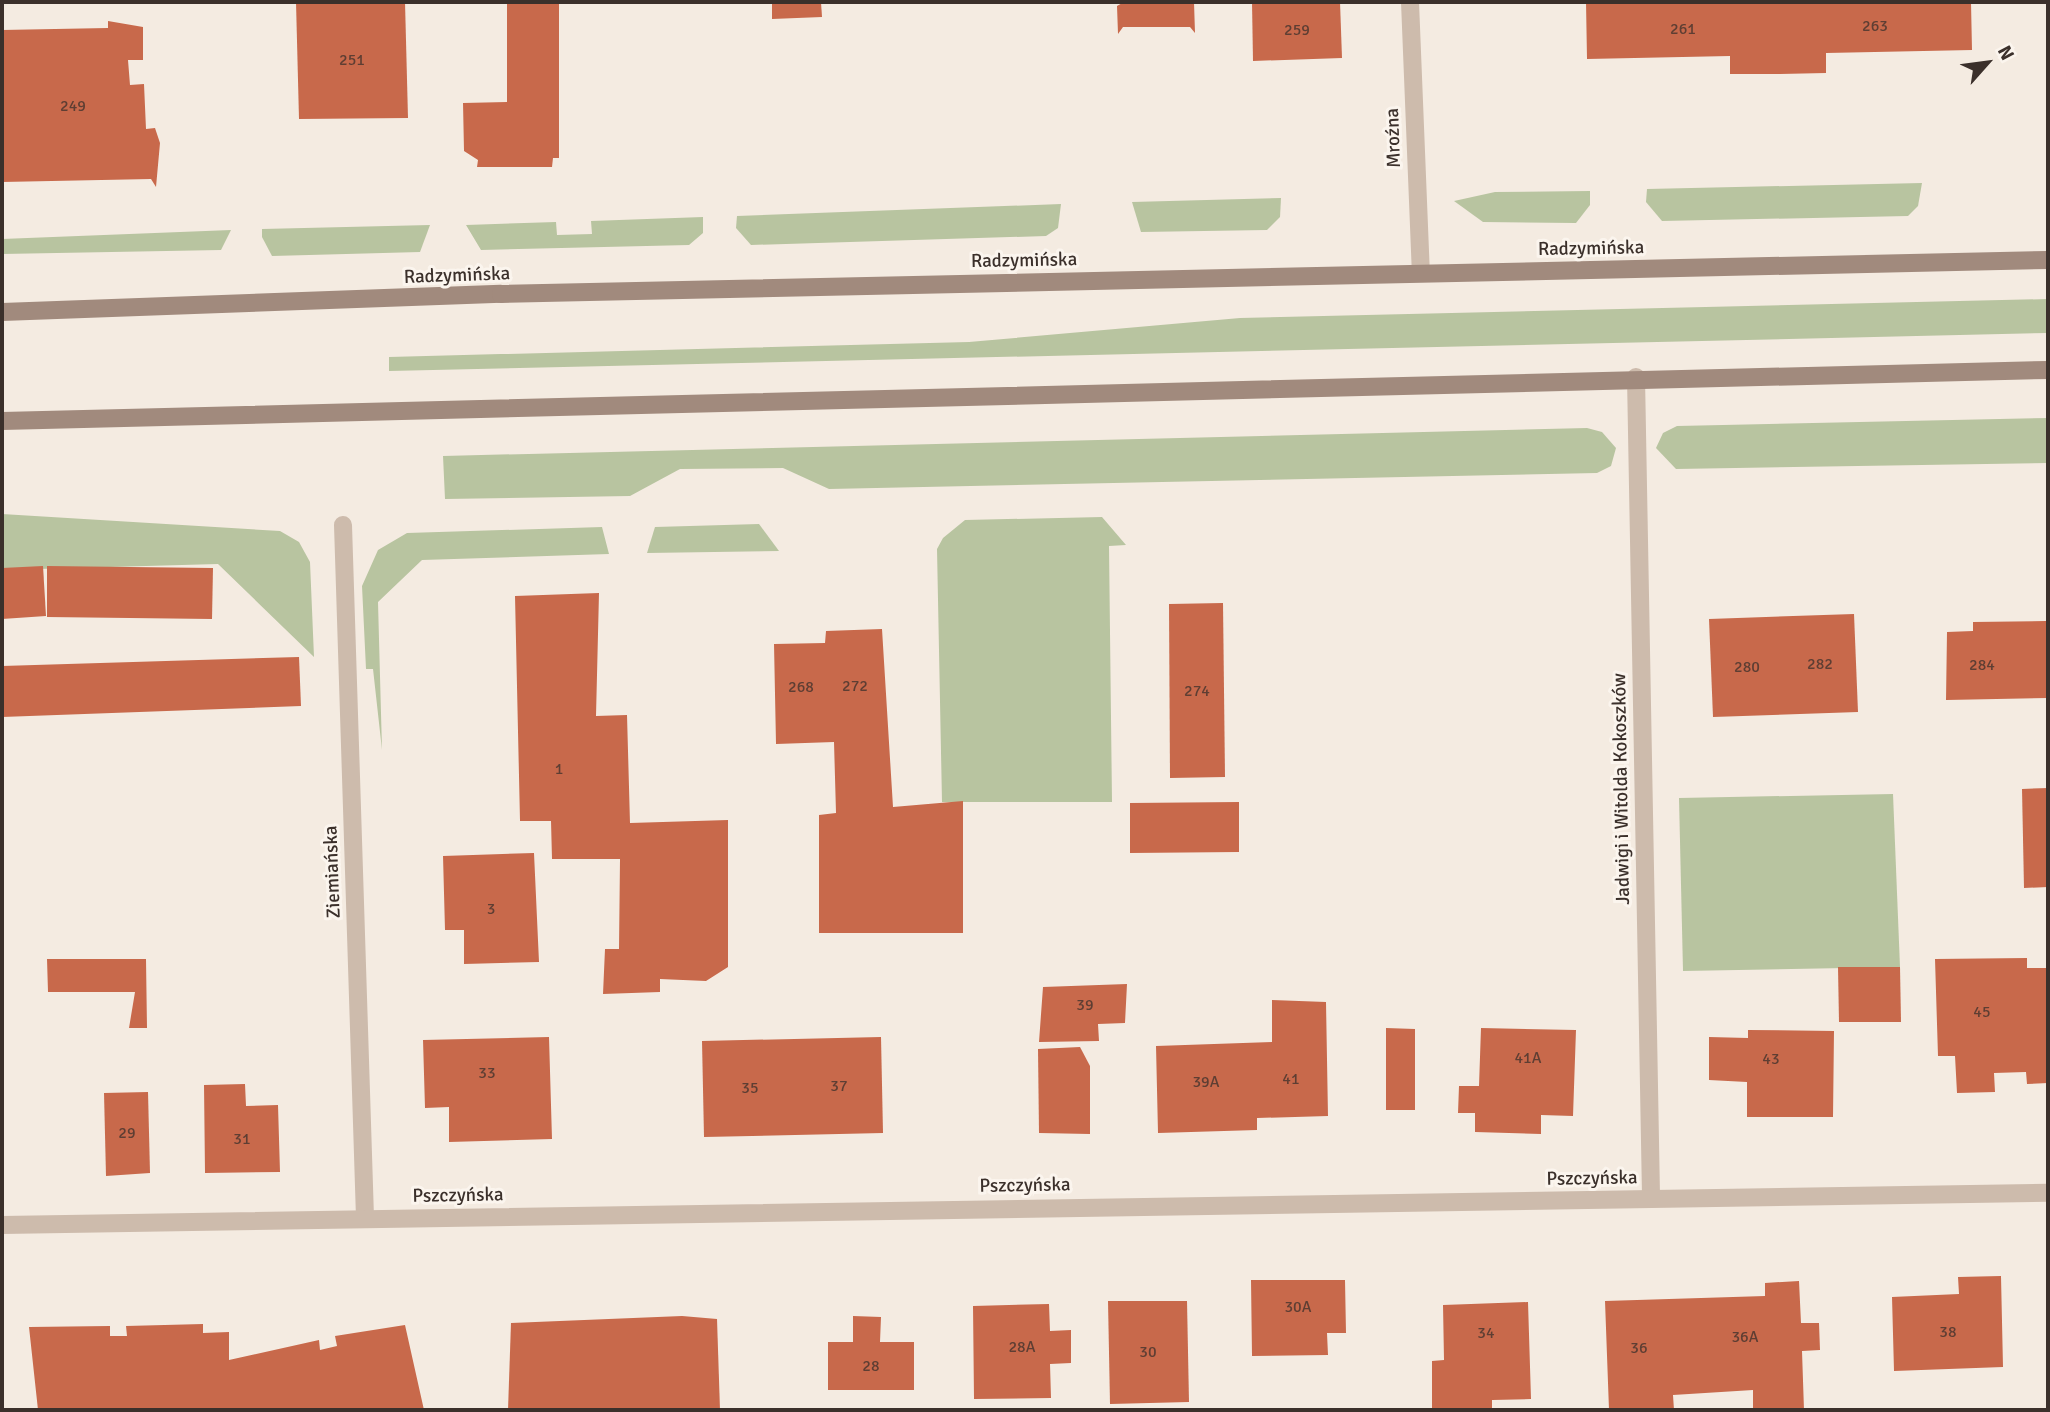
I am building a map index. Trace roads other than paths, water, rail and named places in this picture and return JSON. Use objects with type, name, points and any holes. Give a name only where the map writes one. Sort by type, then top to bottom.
[{"type":"main road","name":"Radzymińska","points":[[2,312],[1421,273],[2048,260]]},
{"type":"main road","points":[[2,421],[1636,377],[2048,370]]},
{"type":"street","name":"Mroźna","points":[[1410,2],[1421,273]]},
{"type":"street","name":"Jadwigi i Witolda Kokoszków","points":[[1636,377],[1651,1199]]},
{"type":"street","name":"Ziemiańska","points":[[343,525],[365,1219]]},
{"type":"street","name":"Pszczyńska","points":[[2,1225],[2048,1193]]}]
